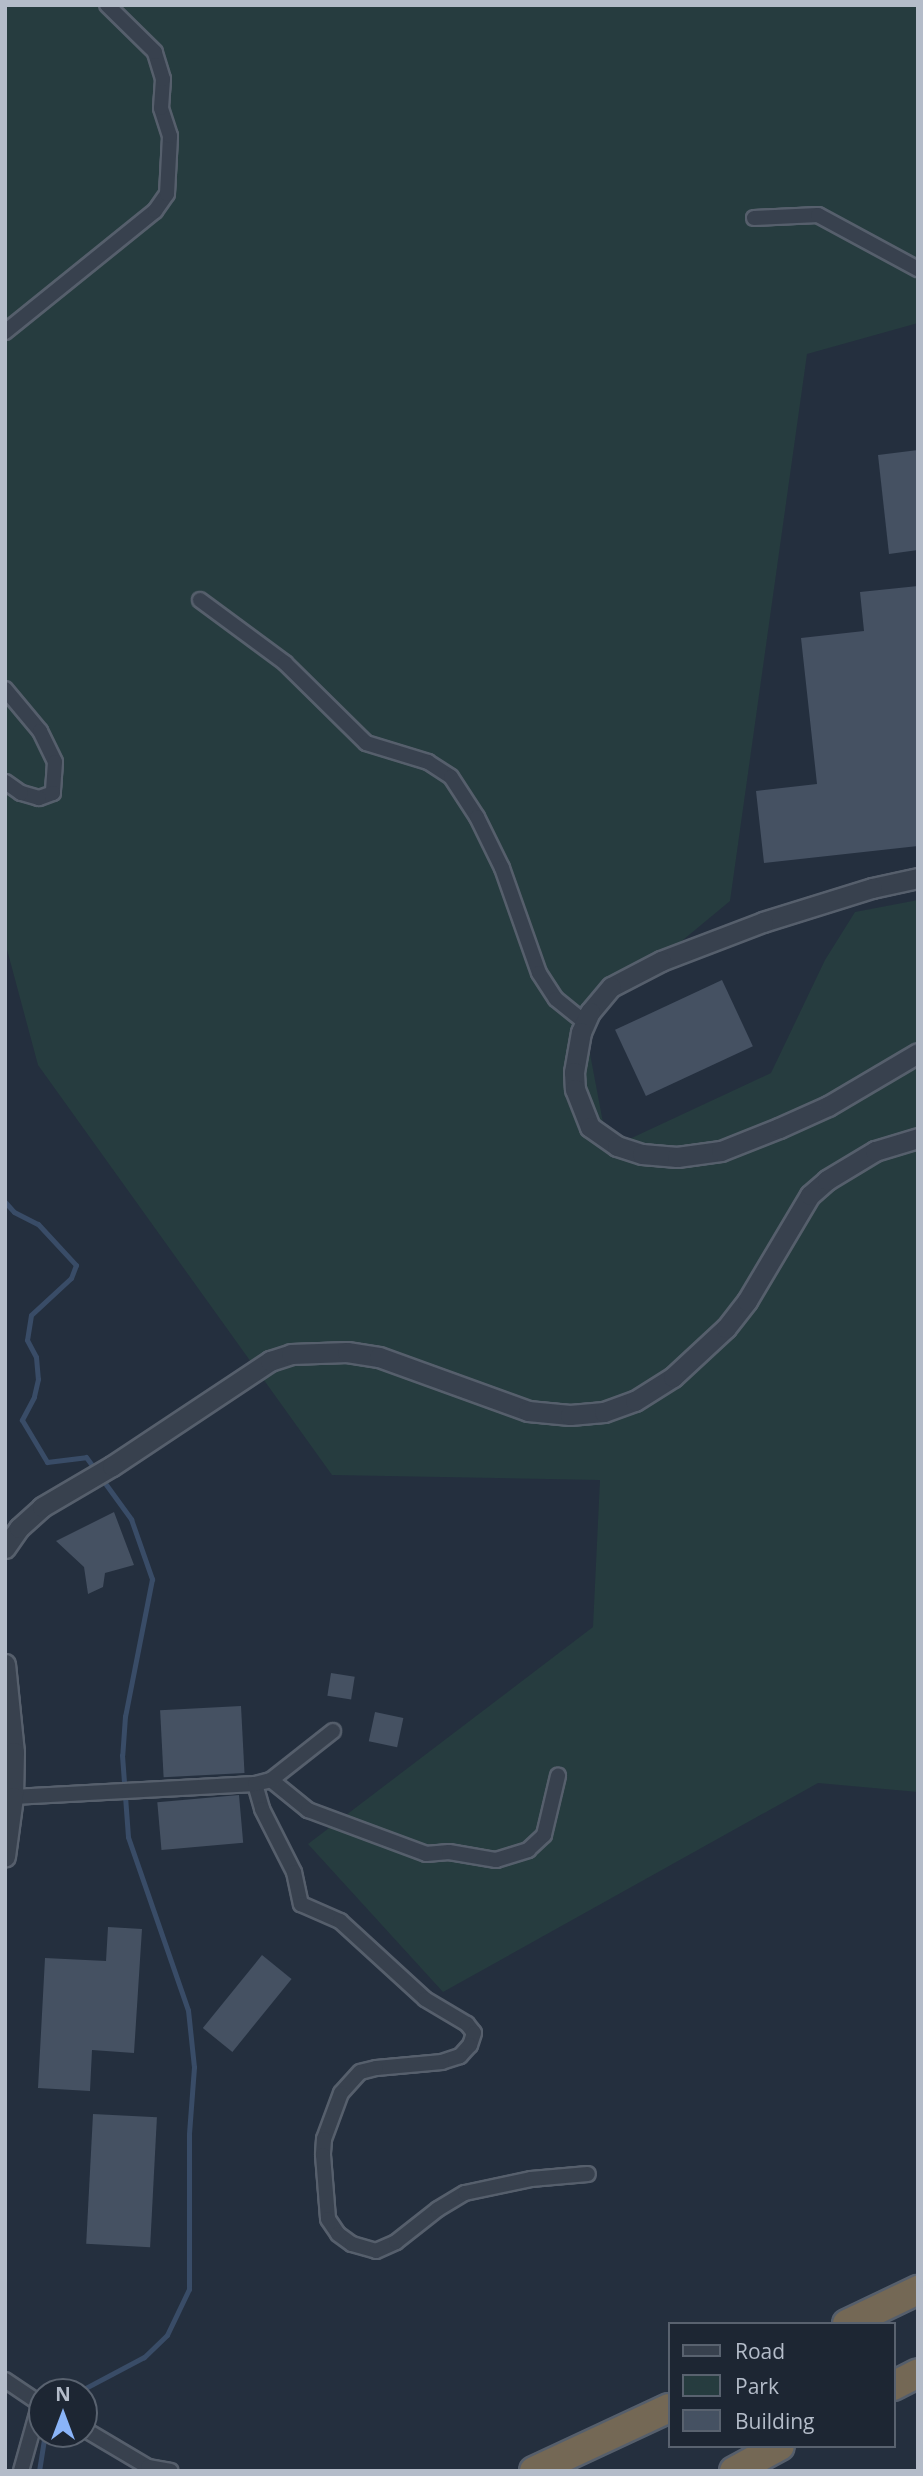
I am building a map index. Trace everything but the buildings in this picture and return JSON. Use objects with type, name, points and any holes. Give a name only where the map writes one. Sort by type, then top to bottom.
[{"type":"highway","points":[[851,2322],[918,2290]]},
{"type":"highway","points":[[534,2471],[668,2408]]},
{"type":"highway","points":[[734,2471],[776,2448]]},
{"type":"street","points":[[5,332],[135,229],[155,211],[167,194],[170,136],[161,108],[163,79],[155,52],[107,5]]},
{"type":"street","points":[[754,218],[818,215],[918,269]]},
{"type":"street","points":[[201,600],[285,663],[366,743],[428,762],[451,777],[477,817],[502,869],[539,973],[556,999],[584,1022]]},
{"type":"street","points":[[5,688],[40,731],[55,762],[53,793],[39,798],[21,793],[5,782]]},
{"type":"street","points":[[918,878],[872,888],[762,922],[661,961],[611,987],[584,1022],[574,1072],[581,1111],[590,1127],[617,1146],[642,1154],[677,1157],[721,1151],[828,1106],[918,1053]]},
{"type":"street","points":[[5,1548],[19,1528],[42,1507],[112,1466],[270,1361],[291,1354],[347,1352],[379,1357],[528,1411],[570,1415],[604,1412],[635,1401],[673,1377],[726,1328],[747,1301],[810,1195],[827,1180],[875,1151],[918,1138]]},
{"type":"street","points":[[5,1664],[14,1752],[5,1856]]},
{"type":"street","points":[[10,1805],[256,1784],[271,1780],[333,1731]]},
{"type":"street","points":[[271,1780],[308,1810],[426,1854],[449,1852],[496,1860],[528,1850],[544,1835],[558,1776]]},
{"type":"street","points":[[256,1784],[262,1809],[294,1872],[302,1904],[340,1921],[425,1999],[467,2024],[474,2033],[470,2045],[460,2056],[442,2062],[360,2072],[341,2094],[324,2139],[323,2171],[328,2219],[338,2234],[352,2244],[376,2251],[396,2242],[438,2209],[465,2193],[531,2179],[588,2174]]},
{"type":"street","points":[[5,2380],[28,2395]]},
{"type":"street","points":[[98,2437],[148,2466],[171,2471]]},
{"type":"street","points":[[20,2471],[28,2445]]},
{"type":"green space","points":[[5,5],[918,5],[918,323],[807,354],[730,901],[584,1022],[608,1149],[771,1073],[825,960],[855,912],[918,900],[918,1792],[818,1783],[443,1992],[308,1844],[593,1627],[600,1480],[332,1475],[38,1065],[5,942]]},
{"type":"waterway","points":[[5,1202],[14,1212],[38,1224],[76,1265],[71,1278],[31,1315],[27,1340],[36,1357],[38,1379],[34,1397],[22,1420],[47,1462],[86,1457],[131,1519],[152,1579],[125,1716],[122,1755],[128,1837],[188,2010],[194,2067],[189,2134],[189,2289],[167,2335],[144,2357],[98,2381]]},
{"type":"waterway","points":[[39,2471],[43,2448]]}]
